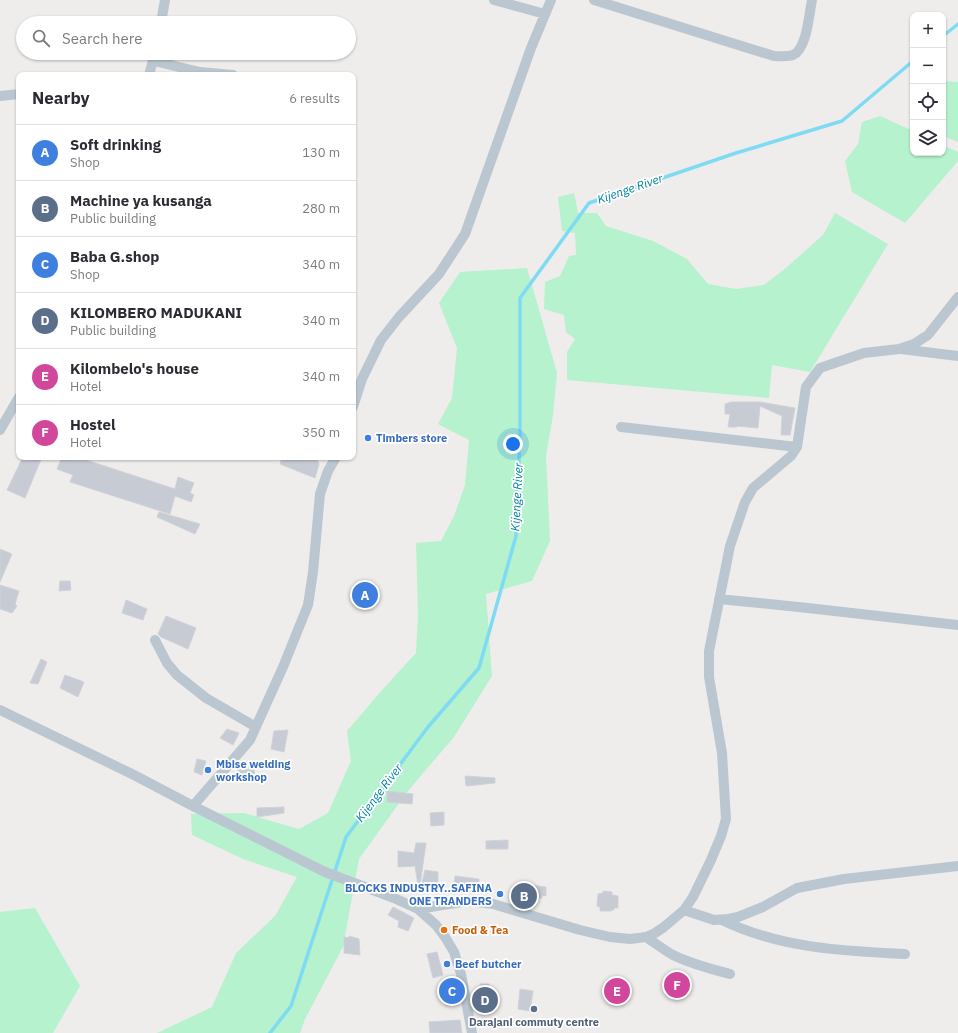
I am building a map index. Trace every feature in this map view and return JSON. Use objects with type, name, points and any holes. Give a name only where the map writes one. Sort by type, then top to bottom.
[{"type":"street","points":[[162,16],[165,0]]},
{"type":"street","points":[[494,0],[545,14]]},
{"type":"street","points":[[356,398],[362,379],[381,340],[399,317],[439,274],[465,234],[531,48],[551,0]]},
{"type":"street","points":[[594,0],[774,56],[786,57],[794,54],[803,44],[812,0]]},
{"type":"street","points":[[150,72],[153,60]]},
{"type":"street","points":[[163,60],[200,72]]},
{"type":"street","points":[[0,96],[16,94]]},
{"type":"street","points":[[418,909],[468,901],[493,904],[580,930],[630,939],[646,937],[664,927],[684,910],[693,897],[711,860],[726,819],[722,754],[709,677],[709,651],[730,546],[745,502],[753,488],[791,456],[797,447],[806,388],[820,368],[864,353],[899,349],[914,344],[928,335],[958,297]]},
{"type":"street","points":[[899,349],[958,356]]},
{"type":"street","points":[[0,430],[16,402]]},
{"type":"street","points":[[621,427],[797,447]]},
{"type":"street","points":[[192,806],[250,740],[283,667],[308,605],[313,572],[320,494],[328,471],[334,460]]},
{"type":"street","points":[[719,599],[958,625]]},
{"type":"street","points":[[155,640],[167,663],[176,675],[206,698],[256,727]]},
{"type":"street","points":[[0,710],[134,775],[192,806],[325,872],[418,909],[436,925],[454,952],[461,974],[472,1033]]},
{"type":"street","points":[[684,910],[706,918],[722,920],[738,917],[763,907],[797,888],[844,879],[958,866]]},
{"type":"street","points":[[722,920],[739,928],[798,944],[840,951],[905,954]]},
{"type":"street","points":[[646,937],[682,959],[730,974]]},
{"type":"green space","points":[[946,81],[958,82],[958,142],[946,137]]},
{"type":"green space","points":[[880,116],[910,130],[910,156],[946,156],[946,146],[958,152],[958,161],[905,223],[852,192],[845,161],[858,144],[862,122]]},
{"type":"green space","points":[[574,193],[578,213],[597,213],[606,226],[653,241],[687,259],[708,284],[736,289],[764,285],[823,235],[835,213],[888,244],[810,372],[772,365],[769,398],[567,380],[567,352],[575,339],[566,332],[564,315],[544,309],[545,282],[560,276],[569,256],[576,255],[575,233],[562,231],[558,197]]},
{"type":"green space","points":[[527,268],[557,373],[553,415],[546,456],[550,541],[532,581],[486,594],[492,676],[454,737],[407,792],[359,859],[343,947],[305,1019],[300,1033],[157,1033],[212,1007],[236,953],[275,916],[297,877],[243,859],[192,835],[191,814],[244,813],[299,829],[328,813],[351,761],[347,731],[416,653],[418,615],[416,543],[441,541],[454,516],[465,485],[469,440],[438,424],[452,398],[457,348],[439,303],[460,272]]},
{"type":"green space","points":[[35,908],[80,986],[53,1033],[0,1033],[0,912]]},
{"type":"building","points":[[731,402],[760,402],[795,408],[790,435],[781,435],[782,416],[760,406],[758,428],[737,426],[728,427],[730,414],[725,414],[725,404]]},
{"type":"building","points":[[22,460],[41,460],[25,498],[7,490]]},
{"type":"building","points":[[61,460],[86,460],[175,489],[178,477],[194,483],[190,493],[194,495],[191,502],[175,496],[170,514],[70,482],[73,475],[57,469]]},
{"type":"building","points":[[281,460],[317,460],[319,464],[315,478],[280,464]]},
{"type":"building","points":[[159,512],[200,524],[195,534],[157,517]]},
{"type":"building","points":[[0,549],[12,554],[0,582]]},
{"type":"building","points":[[60,581],[70,581],[71,590],[59,591]]},
{"type":"building","points":[[0,585],[19,591],[15,604],[17,606],[12,613],[0,609]]},
{"type":"building","points":[[126,600],[147,609],[143,620],[122,613]]},
{"type":"building","points":[[166,616],[196,628],[188,649],[161,637],[158,634]]},
{"type":"building","points":[[41,659],[47,662],[38,684],[30,683]]},
{"type":"building","points":[[65,675],[84,682],[78,697],[60,688]]},
{"type":"building","points":[[227,729],[239,733],[233,745],[220,738]]},
{"type":"building","points":[[288,730],[284,752],[271,749],[274,731]]},
{"type":"building","points":[[197,759],[206,761],[202,775],[194,772]]},
{"type":"building","points":[[254,769],[255,779],[239,779],[238,770]]},
{"type":"building","points":[[465,776],[495,778],[495,783],[466,786]]},
{"type":"building","points":[[387,791],[413,794],[412,804],[387,802]]},
{"type":"building","points":[[284,807],[284,813],[257,817],[257,808]]},
{"type":"building","points":[[444,812],[444,825],[431,826],[430,813]]},
{"type":"building","points":[[508,840],[508,849],[486,849],[486,841]]},
{"type":"building","points":[[416,843],[426,843],[420,885],[418,885],[415,866],[398,867],[398,851],[414,853]]},
{"type":"building","points":[[425,870],[438,872],[438,885],[422,883]]},
{"type":"building","points":[[455,876],[479,879],[478,890],[454,886]]},
{"type":"building","points":[[530,885],[546,887],[546,896],[542,895],[542,898],[530,898]]},
{"type":"building","points":[[603,891],[612,892],[612,895],[618,896],[618,908],[614,908],[614,910],[611,911],[600,911],[600,907],[597,906],[598,894],[603,893]]},
{"type":"building","points":[[393,907],[414,918],[408,931],[398,927],[399,921],[388,915]]},
{"type":"building","points":[[349,936],[359,939],[360,955],[344,953],[344,937],[349,938]]},
{"type":"building","points":[[437,952],[443,975],[433,978],[427,954]]},
{"type":"building","points":[[480,984],[489,984],[493,1010],[484,1012]]},
{"type":"building","points":[[520,989],[533,991],[530,1011],[518,1009]]},
{"type":"building","points":[[460,1020],[462,1033],[430,1033],[429,1022]]},
{"type":"waterway","name":"Kijenge River","points":[[946,34],[958,24]]},
{"type":"waterway","name":"Kijenge River","points":[[270,1033],[291,1006],[346,837],[428,727],[479,668],[516,536],[520,435],[520,298],[589,203],[736,153],[842,121],[910,64]]},
{"type":"place","name":"Timbers store","points":[[368,438]]},
{"type":"place","name":"Soft drinking","points":[[365,595]]},
{"type":"place","name":"Mbise welding workshop","points":[[208,770]]},
{"type":"place","name":"BLOCKS INDUSTRY..SAFINA ONE TRANDERS","points":[[500,894]]},
{"type":"place","name":"Machine ya kusanga","points":[[524,896]]},
{"type":"place","name":"Food & Tea","points":[[444,930]]},
{"type":"place","name":"Beef butcher","points":[[447,964]]},
{"type":"place","name":"Hostel","points":[[677,985]]},
{"type":"place","name":"Baba G.shop","points":[[452,991]]},
{"type":"place","name":"Kilombelo's house","points":[[617,991]]},
{"type":"place","name":"KILOMBERO MADUKANI","points":[[485,1000]]},
{"type":"place","name":"Darajani commuty centre","points":[[534,1009]]}]
